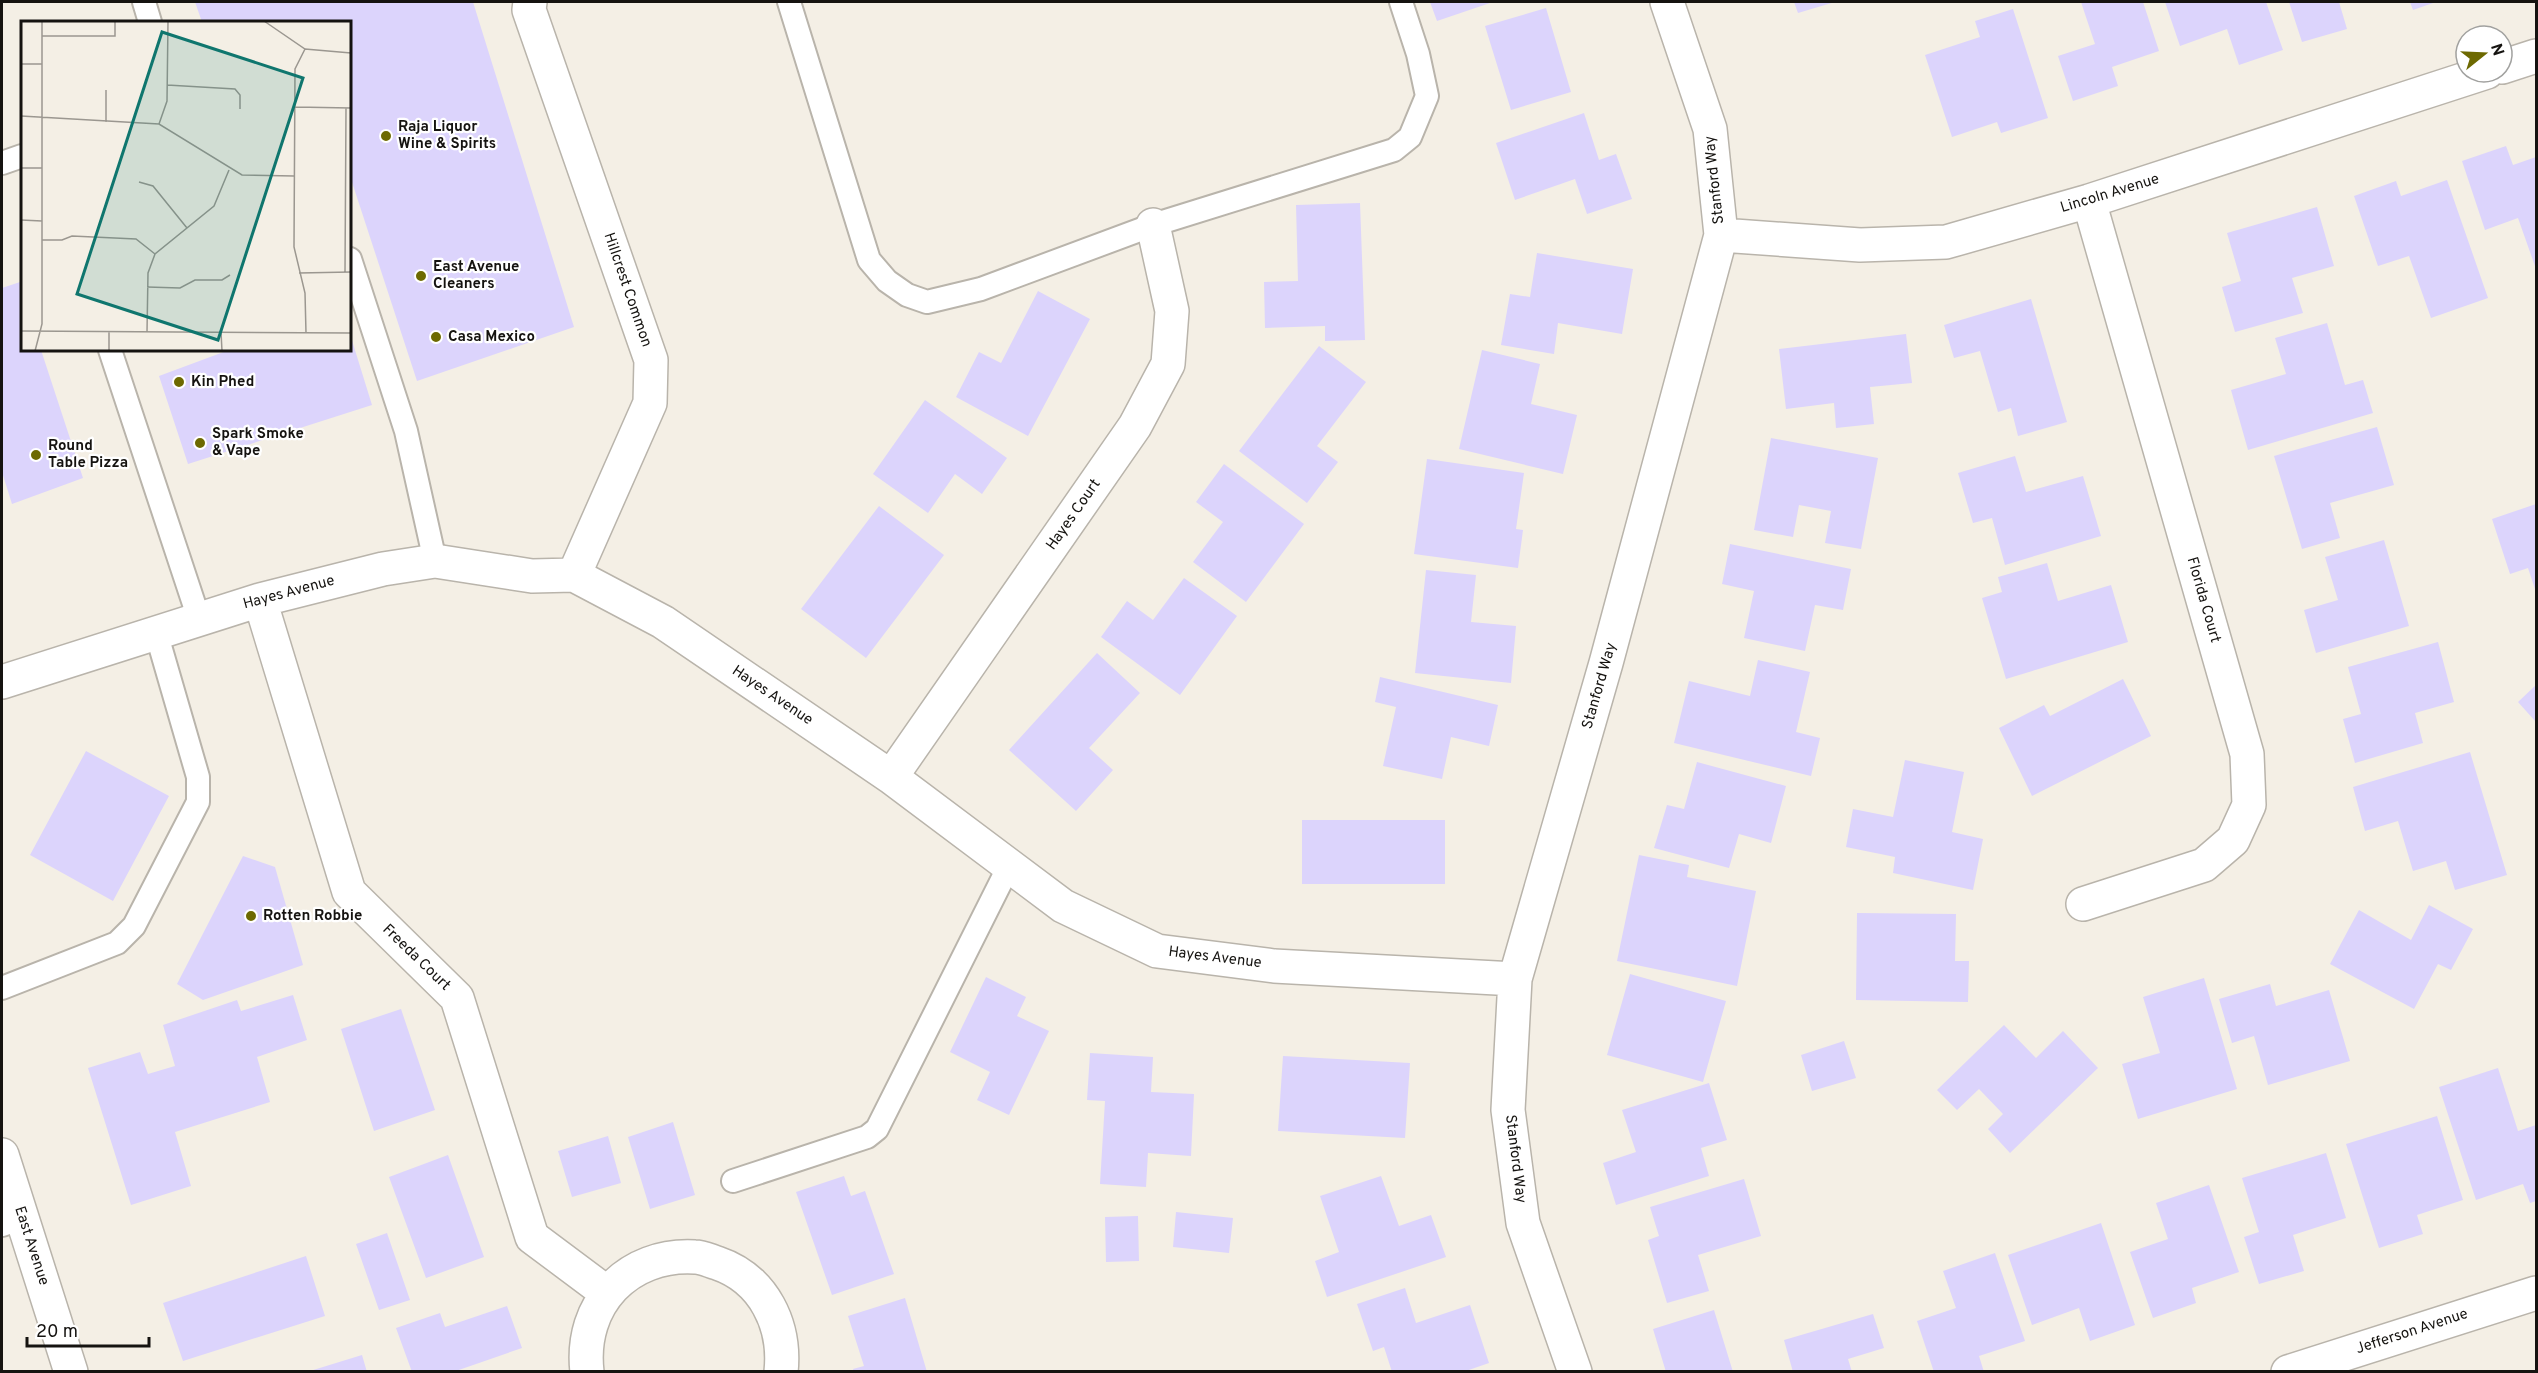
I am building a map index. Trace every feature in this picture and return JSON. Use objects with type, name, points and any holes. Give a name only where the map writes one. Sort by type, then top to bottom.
[{"type":"street","name":"Hillcrest Common","points":[[530,2],[529,10],[651,360],[651,403],[574,575]]},
{"type":"street","name":"Stanford Way","points":[[1575,1371],[1523,1223],[1508,1110],[1515,979],[1606,663],[1721,236],[1710,129],[1667,2]]},
{"type":"street","points":[[2514,63],[2536,56]]},
{"type":"street","name":"Lincoln Avenue","points":[[1721,236],[1860,245],[1946,242],[2089,201],[2454,83]]},
{"type":"street","name":"Florida Court","points":[[2083,903],[2204,865],[2233,840],[2249,805],[2247,754],[2089,201]]},
{"type":"street","name":"Hayes Court","points":[[891,777],[1135,426],[1168,364],[1172,311],[1153,225]]},
{"type":"street","name":"Hayes Avenue","points":[[2,682],[260,600],[383,568],[435,561],[532,576],[574,575],[663,622],[891,777],[1063,906],[1156,951],[1274,966],[1515,979]]},
{"type":"street","name":"Freeda Court","points":[[260,600],[349,892],[457,998],[532,1237],[607,1293]]},
{"type":"street","name":"East Avenue","points":[[2,1155],[12,1222],[71,1371]]},
{"type":"street","points":[[587,1371],[584,1351],[591,1320],[607,1293],[632,1270],[664,1258],[698,1256],[730,1267],[757,1288],[776,1317],[784,1350],[781,1371]]},
{"type":"street","name":"Jefferson Avenue","points":[[2288,1371],[2536,1293]]},
{"type":"lane","points":[[144,2],[150,21]]},
{"type":"lane","points":[[789,2],[869,260],[887,281],[907,295],[927,302],[981,289],[1153,225],[1356,164],[1394,150],[1410,137],[1427,96],[1418,54],[1401,2]]},
{"type":"lane","points":[[2,163],[21,156]]},
{"type":"lane","points":[[351,262],[406,431],[435,561]]},
{"type":"lane","points":[[110,351],[200,619]]},
{"type":"lane","points":[[2,988],[117,943],[134,926],[198,802],[198,777],[156,632]]},
{"type":"lane","points":[[734,1180],[867,1137],[877,1130],[1009,866]]},
{"type":"building","points":[[195,2],[473,2],[574,327],[417,381],[351,179],[351,21],[202,21]]},
{"type":"building","points":[[1430,2],[1493,2],[1437,21]]},
{"type":"building","points":[[1794,2],[1835,2],[1798,13]]},
{"type":"building","points":[[2081,2],[2143,2],[2159,51],[2112,67],[2118,86],[2073,101],[2058,56],[2095,44]]},
{"type":"building","points":[[2165,2],[2266,2],[2283,50],[2239,65],[2227,29],[2180,46]]},
{"type":"building","points":[[2289,2],[2339,2],[2347,29],[2302,42]]},
{"type":"building","points":[[2410,2],[2436,2],[2413,10]]},
{"type":"building","points":[[1546,8],[1571,92],[1511,110],[1485,26]]},
{"type":"building","points":[[2013,9],[2048,118],[2001,133],[1997,122],[1952,137],[1925,55],[1980,37],[1975,21]]},
{"type":"building","points":[[1584,113],[1599,160],[1616,154],[1632,199],[1587,214],[1575,179],[1515,200],[1496,143]]},
{"type":"building","points":[[2506,146],[2513,165],[2536,157],[2536,269],[2518,218],[2485,230],[2462,161]]},
{"type":"building","points":[[2447,180],[2488,298],[2431,318],[2409,256],[2378,266],[2354,196],[2396,181],[2401,196]]},
{"type":"building","points":[[1360,203],[1365,340],[1325,341],[1325,326],[1265,328],[1264,282],[1298,281],[1296,205]]},
{"type":"building","points":[[2317,207],[2334,266],[2292,278],[2303,313],[2235,332],[2222,287],[2241,281],[2227,233]]},
{"type":"building","points":[[1537,253],[1633,269],[1622,334],[1558,323],[1554,354],[1501,345],[1510,294],[1530,297]]},
{"type":"building","points":[[20,282],[21,351],[41,351],[83,478],[12,504],[2,472],[2,288]]},
{"type":"building","points":[[1038,291],[1090,319],[1028,436],[956,397],[979,352],[1001,363]]},
{"type":"building","points":[[2031,299],[2067,422],[2018,436],[2011,408],[1998,412],[1980,351],[1954,358],[1944,325]]},
{"type":"building","points":[[2327,323],[2345,385],[2363,380],[2373,413],[2248,450],[2231,390],[2286,374],[2275,338]]},
{"type":"building","points":[[1906,334],[1912,383],[1870,387],[1874,424],[1836,428],[1834,403],[1786,409],[1779,349]]},
{"type":"building","points":[[351,337],[372,405],[188,464],[159,376],[226,351],[351,351]]},
{"type":"building","points":[[1319,346],[1366,382],[1317,446],[1338,462],[1307,503],[1239,451]]},
{"type":"building","points":[[1482,350],[1540,364],[1531,404],[1577,415],[1563,474],[1459,449]]},
{"type":"building","points":[[925,400],[1007,458],[982,494],[955,474],[928,513],[873,474]]},
{"type":"building","points":[[2377,427],[2394,485],[2330,503],[2340,538],[2302,549],[2274,456]]},
{"type":"building","points":[[1771,438],[1878,458],[1861,549],[1825,543],[1831,511],[1799,505],[1793,537],[1754,530]]},
{"type":"building","points":[[2015,456],[2026,492],[2083,476],[2101,536],[2005,565],[1992,518],[1973,523],[1958,473]]},
{"type":"building","points":[[1427,459],[1524,473],[1516,529],[1523,530],[1518,568],[1414,554]]},
{"type":"building","points":[[1224,464],[1304,524],[1246,602],[1193,562],[1223,522],[1196,502]]},
{"type":"building","points":[[2536,504],[2536,592],[2528,568],[2510,574],[2492,519]]},
{"type":"building","points":[[879,506],[944,555],[866,658],[801,609]]},
{"type":"building","points":[[2384,540],[2409,626],[2316,653],[2304,610],[2338,600],[2325,557]]},
{"type":"building","points":[[1730,544],[1851,569],[1843,610],[1815,605],[1805,651],[1744,638],[1754,591],[1722,584]]},
{"type":"building","points":[[2047,563],[2058,601],[2111,585],[2128,642],[2006,679],[1982,598],[2002,592],[1998,577]]},
{"type":"building","points":[[1426,570],[1476,575],[1471,622],[1516,626],[1511,683],[1415,673]]},
{"type":"building","points":[[1184,578],[1237,616],[1180,695],[1101,637],[1127,601],[1153,620]]},
{"type":"building","points":[[2438,642],[2454,702],[2415,713],[2423,743],[2355,763],[2343,719],[2361,714],[2348,667]]},
{"type":"building","points":[[1097,653],[1140,693],[1089,748],[1113,770],[1076,811],[1009,750]]},
{"type":"building","points":[[1758,660],[1810,672],[1796,732],[1820,738],[1811,776],[1674,743],[1689,681],[1750,696]]},
{"type":"building","points":[[1380,677],[1498,705],[1489,746],[1451,737],[1442,779],[1383,766],[1396,707],[1375,702]]},
{"type":"building","points":[[2123,679],[2151,736],[2032,796],[1999,728],[2044,705],[2050,716]]},
{"type":"building","points":[[2536,685],[2536,722],[2518,702]]},
{"type":"building","points":[[86,751],[169,796],[113,901],[30,855]]},
{"type":"building","points":[[2470,752],[2507,875],[2455,890],[2446,861],[2413,871],[2398,821],[2365,831],[2353,787]]},
{"type":"building","points":[[1905,760],[1964,772],[1952,832],[1983,839],[1973,890],[1893,873],[1895,857],[1846,847],[1853,809],[1893,817]]},
{"type":"building","points":[[1697,762],[1786,786],[1771,843],[1739,834],[1729,868],[1654,848],[1667,805],[1684,809]]},
{"type":"building","points":[[1302,820],[1445,820],[1445,884],[1302,884]]},
{"type":"building","points":[[1639,855],[1689,865],[1687,877],[1756,891],[1737,986],[1617,961]]},
{"type":"building","name":"Rotten Robbie","points":[[243,856],[275,867],[303,965],[203,1000],[177,984]]},
{"type":"building","points":[[2429,905],[2473,929],[2451,970],[2438,964],[2414,1009],[2330,964],[2359,910],[2411,940]]},
{"type":"building","points":[[1857,913],[1956,914],[1955,961],[1969,961],[1968,1002],[1856,1000]]},
{"type":"building","points":[[1630,974],[1726,1001],[1703,1082],[1607,1055]]},
{"type":"building","points":[[986,977],[1026,997],[1017,1016],[1049,1031],[1009,1115],[977,1100],[990,1072],[950,1052]]},
{"type":"building","points":[[2204,978],[2237,1089],[2138,1119],[2122,1064],[2160,1053],[2143,997]]},
{"type":"building","points":[[2270,984],[2276,1006],[2329,990],[2350,1061],[2268,1085],[2254,1036],[2232,1043],[2219,999]]},
{"type":"building","points":[[293,995],[307,1040],[257,1057],[270,1102],[175,1132],[191,1186],[131,1205],[88,1068],[140,1052],[148,1074],[175,1066],[163,1025],[237,1000],[241,1011]]},
{"type":"building","points":[[401,1009],[435,1110],[374,1131],[341,1029]]},
{"type":"building","points":[[2004,1025],[2036,1058],[2063,1031],[2098,1068],[2010,1153],[1988,1129],[2003,1114],[1979,1089],[1957,1110],[1937,1090]]},
{"type":"building","points":[[1844,1041],[1856,1078],[1812,1091],[1801,1055]]},
{"type":"building","points":[[1090,1053],[1153,1057],[1151,1092],[1194,1094],[1191,1156],[1148,1153],[1146,1187],[1100,1184],[1105,1101],[1087,1100]]},
{"type":"building","points":[[1283,1056],[1410,1063],[1405,1138],[1278,1131]]},
{"type":"building","points":[[2498,1068],[2518,1131],[2536,1125],[2536,1201],[2530,1203],[2523,1184],[2476,1200],[2439,1087]]},
{"type":"building","points":[[1709,1083],[1727,1140],[1701,1148],[1709,1176],[1616,1205],[1603,1163],[1636,1152],[1622,1110]]},
{"type":"building","points":[[2437,1116],[2463,1200],[2417,1215],[2423,1234],[2379,1248],[2346,1144]]},
{"type":"building","points":[[673,1122],[695,1195],[650,1209],[628,1137]]},
{"type":"building","points":[[608,1136],[621,1183],[572,1197],[558,1151]]},
{"type":"building","points":[[2326,1153],[2346,1218],[2293,1235],[2304,1271],[2259,1284],[2244,1237],[2259,1232],[2242,1178]]},
{"type":"building","points":[[448,1155],[484,1257],[426,1278],[389,1177]]},
{"type":"building","points":[[844,1176],[851,1196],[865,1191],[894,1274],[832,1295],[796,1192]]},
{"type":"building","points":[[1381,1176],[1399,1226],[1431,1215],[1446,1257],[1327,1297],[1315,1261],[1339,1252],[1320,1196]]},
{"type":"building","points":[[1744,1179],[1761,1236],[1698,1255],[1709,1291],[1667,1303],[1648,1240],[1659,1236],[1650,1207]]},
{"type":"building","points":[[2209,1185],[2239,1272],[2192,1288],[2196,1303],[2153,1318],[2130,1252],[2168,1239],[2156,1203]]},
{"type":"building","points":[[1176,1212],[1233,1218],[1229,1253],[1173,1247]]},
{"type":"building","points":[[1138,1216],[1139,1261],[1106,1262],[1105,1217]]},
{"type":"building","points":[[2101,1223],[2135,1325],[2090,1341],[2079,1308],[2032,1325],[2008,1255]]},
{"type":"building","points":[[387,1233],[410,1300],[379,1310],[356,1244]]},
{"type":"building","points":[[1995,1253],[2025,1341],[1979,1356],[1984,1372],[1934,1372],[1917,1321],[1956,1308],[1943,1271]]},
{"type":"building","points":[[306,1256],[325,1316],[183,1361],[163,1303]]},
{"type":"building","points":[[1405,1288],[1416,1323],[1470,1305],[1489,1363],[1463,1372],[1392,1372],[1384,1347],[1373,1351],[1357,1304]]},
{"type":"building","points":[[905,1298],[927,1372],[854,1372],[853,1369],[864,1366],[848,1316]]},
{"type":"building","points":[[507,1306],[522,1348],[453,1372],[412,1372],[396,1328],[440,1313],[445,1327]]},
{"type":"building","points":[[1714,1310],[1733,1372],[1666,1372],[1653,1329]]},
{"type":"building","points":[[1873,1314],[1884,1348],[1848,1359],[1852,1372],[1793,1372],[1784,1340]]},
{"type":"building","points":[[362,1355],[367,1372],[310,1372],[310,1371]]},
{"type":"place","name":"Raja Liquor Wine & Spirits","points":[[386,136]]},
{"type":"place","name":"East Avenue Cleaners","points":[[421,276]]},
{"type":"place","name":"Casa Mexico","points":[[436,337]]},
{"type":"place","name":"Kin Phed","points":[[179,382]]},
{"type":"place","name":"Spark Smoke & Vape","points":[[200,443]]},
{"type":"place","name":"Round Table Pizza","points":[[36,455]]},
{"type":"place","name":"Rotten Robbie","points":[[251,916]]}]
